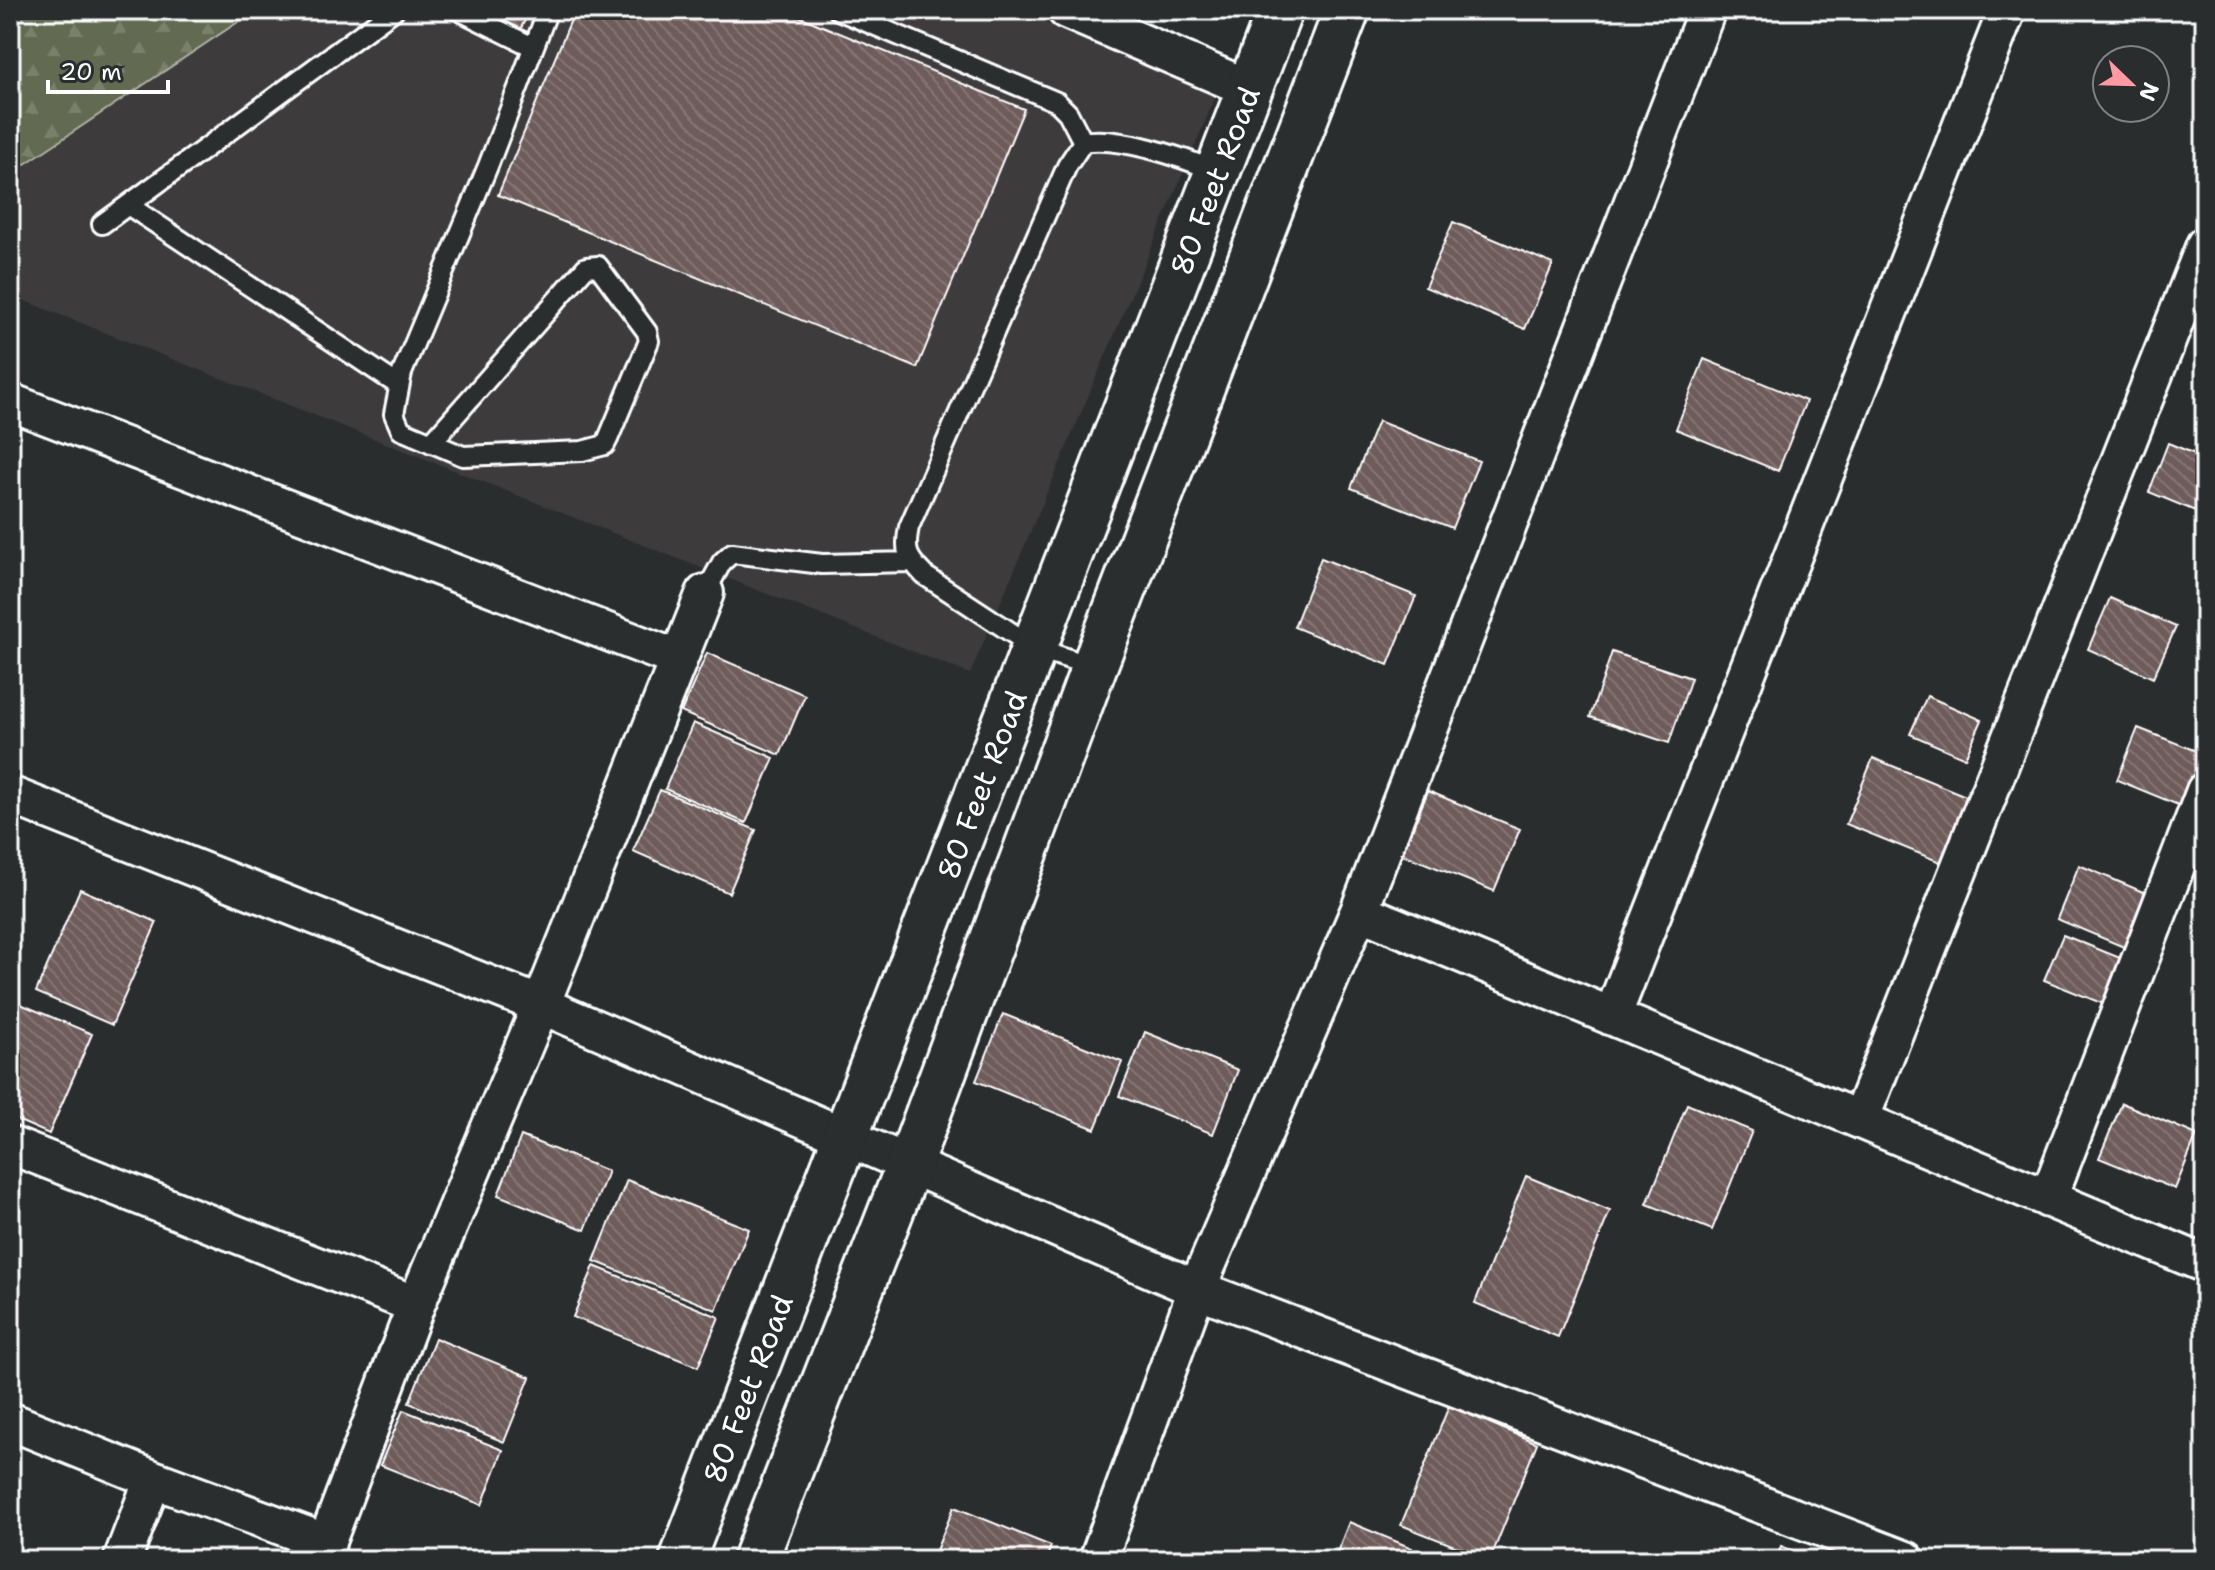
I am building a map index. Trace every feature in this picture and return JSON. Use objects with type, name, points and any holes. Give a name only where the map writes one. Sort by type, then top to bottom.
[{"type":"main road","name":"80 Feet Road","points":[[682,1560],[1280,10]]},
{"type":"main road","name":"80 Feet Road","points":[[755,1560],[909,1165],[1094,667],[1347,10]]},
{"type":"street","points":[[1066,10],[1250,89]]},
{"type":"street","points":[[1098,1560],[1197,1289],[1359,911],[1707,10]]},
{"type":"street","points":[[1612,1017],[2007,10]]},
{"type":"street","points":[[1860,1120],[2205,245]]},
{"type":"street","points":[[10,402],[678,659]]},
{"type":"street","points":[[11,1424],[153,1479],[324,1552],[416,1305],[541,1005],[705,593]]},
{"type":"street","points":[[2048,1199],[2205,791]]},
{"type":"street","points":[[10,795],[541,1005],[1197,1289],[1906,1560]]},
{"type":"street","points":[[1359,911],[2205,1264]]},
{"type":"street","points":[[10,1145],[416,1305]]},
{"type":"street","points":[[122,1560],[153,1479]]},
{"type":"lane","points":[[102,224],[394,10]]},
{"type":"lane","points":[[458,10],[533,47]]},
{"type":"lane","points":[[431,443],[586,267],[598,266],[647,332],[649,341],[605,445],[582,451],[463,456],[431,443],[401,430],[396,423],[394,414],[398,385],[548,10]]},
{"type":"lane","points":[[838,10],[1057,102],[1068,113],[1083,142]]},
{"type":"lane","points":[[1094,667],[1035,648],[924,575],[912,562],[905,545],[909,527],[1067,166],[1083,142],[1096,139],[1177,155],[1218,172]]},
{"type":"lane","points":[[128,205],[398,385]]},
{"type":"lane","points":[[705,593],[722,562],[732,553],[822,564],[912,562]]},
{"type":"shaded area","points":[[256,10],[1014,10],[1218,91],[970,674],[10,295],[10,174]]},
{"type":"green space","points":[[10,10],[256,10],[10,174]]},
{"type":"building","points":[[477,10],[530,10],[520,30]]},
{"type":"building","points":[[575,10],[784,10],[1024,109],[917,368],[498,195]]},
{"type":"building","points":[[1453,222],[1553,264],[1525,329],[1425,287]]},
{"type":"building","points":[[1704,359],[1806,401],[1778,471],[1676,429]]},
{"type":"building","points":[[1378,421],[1479,461],[1452,528],[1351,488]]},
{"type":"building","points":[[2168,443],[2205,458],[2205,515],[2149,492]]},
{"type":"building","points":[[1321,558],[1416,596],[1388,665],[1294,627]]},
{"type":"building","points":[[2110,598],[2176,627],[2153,678],[2088,649]]},
{"type":"building","points":[[1612,652],[1691,678],[1669,743],[1590,717]]},
{"type":"building","points":[[707,653],[805,695],[780,755],[681,712]]},
{"type":"building","points":[[1927,696],[1982,720],[1965,758],[1910,734]]},
{"type":"building","points":[[693,723],[774,758],[746,823],[665,789]]},
{"type":"building","points":[[2138,728],[2204,754],[2183,807],[2117,780]]},
{"type":"building","points":[[1873,758],[1971,798],[1945,864],[1846,824]]},
{"type":"building","points":[[660,790],[756,830],[729,893],[633,851]]},
{"type":"building","points":[[1428,791],[1520,829],[1494,891],[1402,854]]},
{"type":"building","points":[[2079,865],[2148,894],[2126,948],[2057,919]]},
{"type":"building","points":[[80,889],[157,922],[112,1025],[36,992]]},
{"type":"building","points":[[2063,935],[2125,960],[2106,1005],[2044,980]]},
{"type":"building","points":[[18,1003],[92,1034],[49,1134],[10,1117],[10,1022]]},
{"type":"building","points":[[1003,1014],[1122,1062],[1095,1129],[976,1081]]},
{"type":"building","points":[[1145,1032],[1238,1070],[1213,1134],[1119,1096]]},
{"type":"building","points":[[2122,1103],[2197,1135],[2175,1189],[2099,1158]]},
{"type":"building","points":[[1687,1104],[1752,1131],[1712,1230],[1647,1204]]},
{"type":"building","points":[[521,1136],[608,1171],[585,1230],[498,1195]]},
{"type":"building","points":[[1526,1176],[1610,1211],[1558,1337],[1475,1303]]},
{"type":"building","points":[[627,1180],[749,1229],[716,1310],[594,1261]]},
{"type":"building","points":[[594,1266],[719,1317],[698,1367],[573,1317]]},
{"type":"building","points":[[435,1338],[530,1377],[504,1442],[409,1403]]},
{"type":"building","points":[[1449,1406],[1537,1443],[1490,1560],[1401,1525]]},
{"type":"building","points":[[403,1410],[503,1450],[482,1505],[380,1465]]},
{"type":"building","points":[[954,1507],[1051,1546],[1046,1560],[932,1560]]},
{"type":"building","points":[[1349,1522],[1412,1548],[1408,1560],[1334,1560]]},
{"type":"building","points":[[1781,1546],[1816,1560],[1775,1560]]}]
